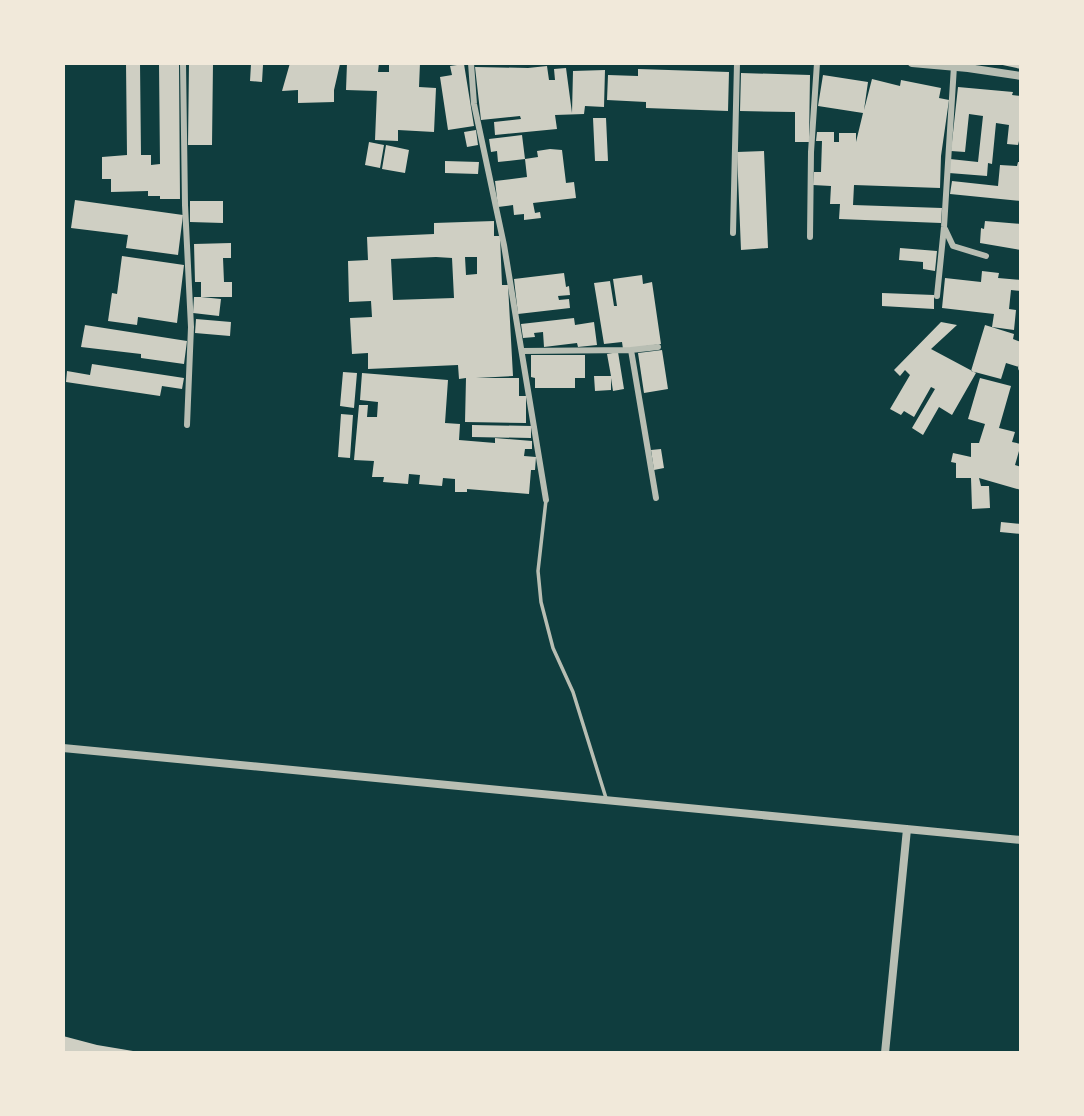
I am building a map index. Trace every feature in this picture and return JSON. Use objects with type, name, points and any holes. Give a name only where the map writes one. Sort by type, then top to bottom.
[{"type":"street","points":[[183,63],[191,327],[187,425]]},
{"type":"street","points":[[471,63],[474,104],[504,245],[546,500]]},
{"type":"street","points":[[733,233],[737,63]]},
{"type":"street","points":[[810,237],[811,152],[817,63]]},
{"type":"street","points":[[912,63],[1021,76]]},
{"type":"street","points":[[936,296],[944,227],[954,66]]},
{"type":"street","points":[[944,227],[953,246],[986,256]]},
{"type":"street","points":[[522,351],[631,350],[658,347]]},
{"type":"street","points":[[631,350],[656,498]]},
{"type":"street","points":[[63,748],[1021,840]]},
{"type":"street","points":[[885,1053],[907,829]]},
{"type":"lane","points":[[546,500],[538,571],[541,602],[553,648],[573,692],[608,802]]},
{"type":"building","points":[[126,63],[140,63],[141,155],[151,155],[151,165],[160,164],[159,63],[179,63],[180,199],[148,196],[148,191],[111,192],[111,179],[102,179],[102,157],[127,155]]},
{"type":"building","points":[[189,63],[213,63],[212,145],[188,145]]},
{"type":"building","points":[[290,63],[340,64],[334,102],[298,103],[298,90],[282,91]]},
{"type":"building","points":[[347,63],[379,63],[378,72],[389,72],[389,63],[420,63],[419,87],[436,88],[434,132],[398,130],[398,141],[375,140],[377,91],[346,90]]},
{"type":"building","points":[[1021,63],[1021,69],[998,64]]},
{"type":"building","points":[[251,64],[263,65],[262,82],[250,81]]},
{"type":"building","points":[[464,64],[474,126],[448,130],[440,77],[452,75],[450,66]]},
{"type":"building","points":[[547,66],[549,80],[555,80],[554,69],[566,68],[572,113],[573,71],[605,70],[604,107],[585,106],[584,114],[555,115],[557,129],[495,135],[494,122],[521,119],[520,116],[481,120],[475,67]]},
{"type":"building","points":[[638,69],[729,72],[728,111],[646,108],[646,102],[607,100],[608,75],[638,76]]},
{"type":"building","points":[[741,73],[810,75],[809,142],[795,142],[795,112],[740,111]]},
{"type":"building","points":[[823,75],[868,82],[864,110],[872,79],[900,86],[901,80],[941,88],[939,98],[949,100],[941,156],[940,188],[854,185],[853,205],[942,208],[941,223],[839,219],[840,204],[830,204],[831,186],[813,185],[814,172],[821,172],[822,141],[816,141],[817,132],[834,132],[834,142],[839,142],[839,133],[856,133],[856,142],[863,113],[818,106]]},
{"type":"building","points":[[958,87],[1013,92],[1012,95],[1021,96],[1021,141],[1018,145],[1007,144],[1009,125],[996,123],[992,164],[988,163],[987,176],[949,173],[950,159],[978,162],[983,116],[969,114],[965,152],[951,151]]},
{"type":"building","points":[[593,118],[606,118],[608,161],[595,161]]},
{"type":"building","points":[[476,130],[478,145],[467,147],[464,132]]},
{"type":"building","points":[[522,135],[525,159],[498,162],[497,151],[491,152],[489,139]]},
{"type":"building","points":[[369,142],[384,145],[380,168],[365,165]]},
{"type":"building","points":[[386,145],[409,150],[405,173],[382,169]]},
{"type":"building","points":[[562,150],[566,183],[574,182],[576,198],[533,203],[535,213],[540,212],[541,218],[524,220],[524,214],[514,215],[513,205],[498,207],[495,181],[527,177],[525,159],[538,157],[537,151]]},
{"type":"building","points":[[764,151],[768,248],[741,250],[737,152]]},
{"type":"building","points":[[445,161],[479,162],[478,174],[445,173]]},
{"type":"building","points":[[1018,162],[1021,162],[1021,201],[950,194],[952,181],[998,186],[1000,165],[1017,166]]},
{"type":"building","points":[[75,200],[183,215],[178,255],[126,248],[128,235],[71,228]]},
{"type":"building","points":[[190,201],[223,201],[223,223],[190,222]]},
{"type":"building","points":[[494,221],[494,236],[500,236],[502,285],[508,285],[513,376],[476,378],[519,378],[519,396],[526,396],[526,423],[465,422],[466,378],[459,379],[458,365],[368,369],[368,353],[352,354],[350,318],[372,317],[371,301],[349,302],[348,261],[368,260],[367,237],[434,234],[434,223]],"holes":[[[465,257],[477,257],[477,274],[466,275]],[[452,258],[454,298],[393,300],[391,259]]]},
{"type":"building","points":[[985,221],[1021,224],[1021,250],[980,243],[981,228],[984,229]]},
{"type":"building","points":[[231,243],[231,258],[223,258],[224,282],[232,282],[232,297],[201,297],[201,282],[195,282],[194,244]]},
{"type":"building","points":[[900,248],[937,251],[935,271],[923,269],[923,262],[899,260]]},
{"type":"building","points":[[122,256],[184,265],[177,323],[138,317],[137,325],[108,321],[112,293],[117,294]]},
{"type":"building","points":[[982,271],[999,273],[998,278],[1021,280],[1021,291],[1011,290],[1009,309],[1016,310],[1014,330],[992,327],[994,314],[942,308],[945,278],[981,282]]},
{"type":"building","points":[[564,273],[570,295],[558,296],[559,300],[569,299],[570,308],[518,314],[514,279]]},
{"type":"building","points":[[642,275],[643,284],[652,282],[661,344],[623,349],[622,342],[604,344],[594,283],[610,281],[614,306],[617,306],[613,279]]},
{"type":"building","points":[[882,293],[934,295],[934,309],[882,306]]},
{"type":"building","points":[[194,297],[221,299],[219,316],[193,313]]},
{"type":"building","points":[[574,318],[575,325],[594,322],[597,345],[578,347],[577,343],[544,347],[543,332],[534,333],[535,337],[523,338],[521,324]]},
{"type":"building","points":[[196,319],[231,322],[230,336],[195,333]]},
{"type":"building","points":[[941,322],[957,325],[931,349],[976,373],[952,415],[939,407],[923,435],[912,428],[935,389],[931,387],[914,417],[904,411],[901,415],[890,409],[910,375],[905,370],[900,376],[894,370]]},
{"type":"building","points":[[85,325],[187,341],[184,364],[141,358],[141,354],[81,347]]},
{"type":"building","points":[[985,325],[1014,334],[1013,339],[1021,342],[1019,367],[1006,363],[1001,379],[971,371]]},
{"type":"building","points":[[662,350],[668,389],[644,393],[638,353]]},
{"type":"building","points":[[618,352],[624,389],[613,391],[611,378],[611,390],[595,391],[594,376],[611,376],[607,354]]},
{"type":"building","points":[[531,355],[585,355],[585,378],[575,378],[575,388],[535,388],[535,378],[531,377]]},
{"type":"building","points":[[92,364],[184,378],[182,389],[162,386],[160,396],[66,382],[67,371],[90,375]]},
{"type":"building","points":[[343,372],[357,373],[354,408],[340,406]]},
{"type":"building","points":[[362,373],[448,380],[445,423],[460,424],[459,440],[495,443],[495,438],[532,441],[532,449],[525,449],[524,456],[536,457],[535,470],[531,470],[529,494],[467,489],[467,492],[455,492],[455,479],[443,478],[442,486],[419,484],[420,475],[409,474],[408,484],[383,482],[384,477],[372,477],[374,461],[354,460],[359,405],[368,405],[367,417],[377,417],[378,402],[360,400]]},
{"type":"building","points":[[980,378],[1011,386],[999,428],[1015,432],[1012,442],[1021,444],[1015,465],[1021,467],[1021,490],[979,478],[981,486],[989,486],[990,508],[972,509],[971,478],[956,478],[956,463],[951,462],[953,453],[971,457],[971,443],[979,443],[985,424],[968,419]]},
{"type":"building","points":[[341,414],[353,415],[350,458],[338,457]]},
{"type":"building","points":[[472,425],[531,426],[531,438],[472,437]]},
{"type":"building","points":[[661,449],[664,468],[654,470],[651,450]]},
{"type":"building","points":[[1001,522],[1021,524],[1021,534],[1000,532]]},
{"type":"building","points":[[63,1036],[97,1045],[145,1053],[63,1053]]}]
